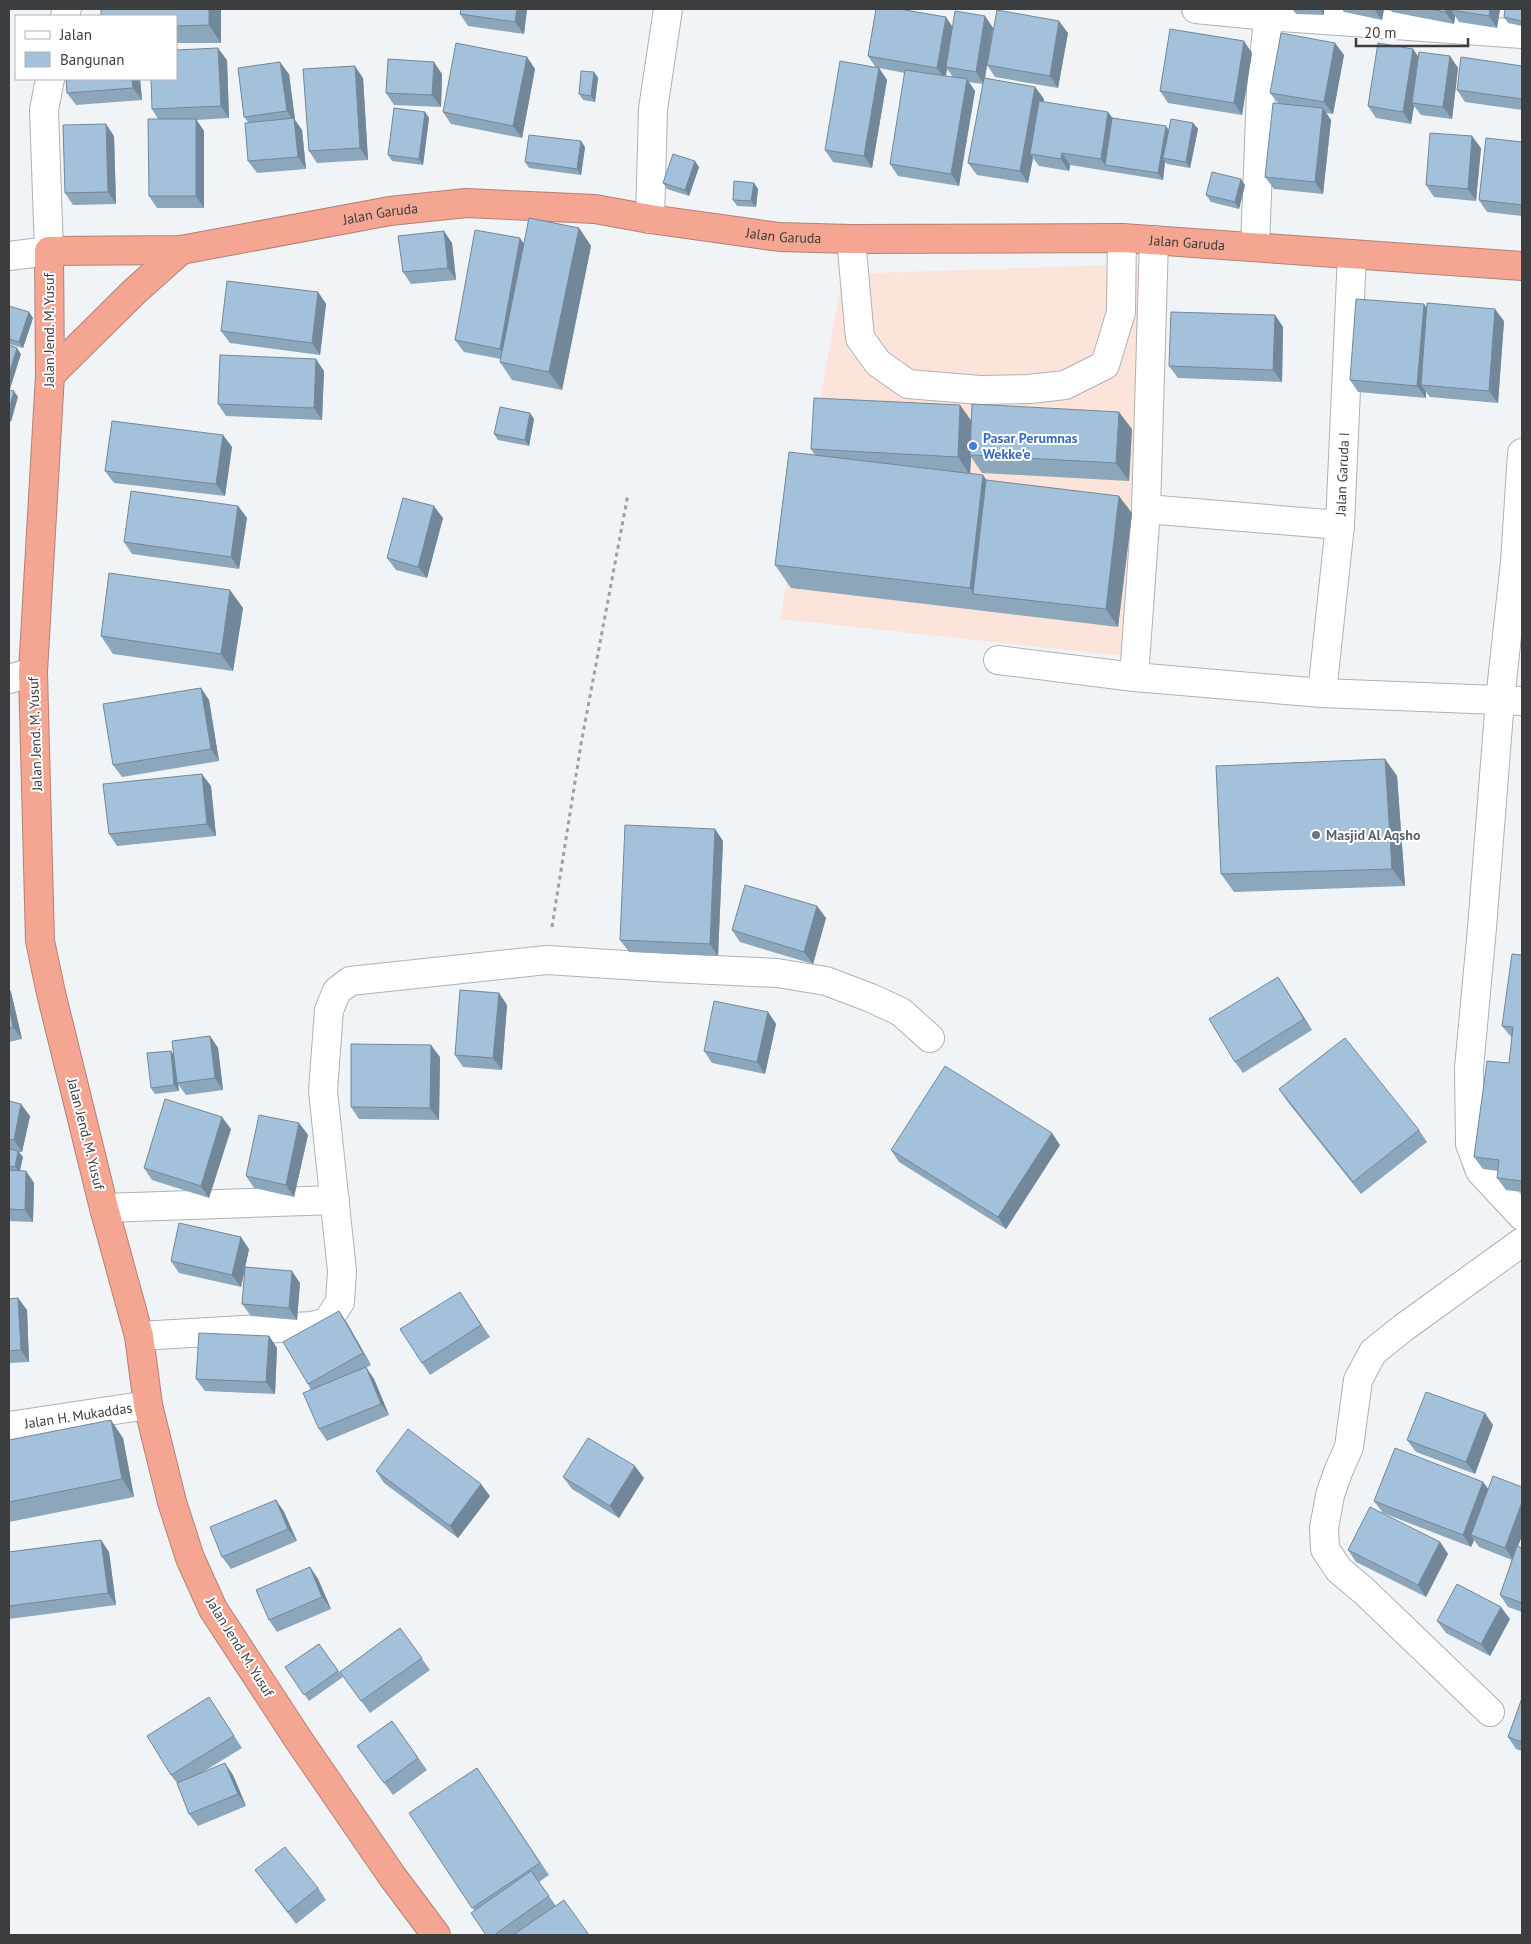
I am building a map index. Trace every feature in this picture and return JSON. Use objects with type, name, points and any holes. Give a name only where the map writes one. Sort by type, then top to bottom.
[{"type":"highway","name":"Jalan Garuda","points":[[49,252],[181,250],[390,211],[466,203],[595,209],[650,219],[779,237],[851,239],[1122,238],[1522,266]]},
{"type":"highway","points":[[50,374],[134,291],[181,250]]},
{"type":"highway","name":"Jalan Jend. M. Yusuf","points":[[49,252],[50,374],[21,676],[40,941],[104,1208],[139,1336],[148,1406],[175,1512],[190,1558],[213,1609],[298,1739],[392,1876],[436,1935]]},
{"type":"street","points":[[650,219],[654,109],[668,9]]},
{"type":"street","points":[[1196,9],[1268,12],[1522,34]]},
{"type":"street","points":[[1255,248],[1261,90],[1268,12]]},
{"type":"street","points":[[9,256],[49,252],[44,110],[50,80]]},
{"type":"street","points":[[851,239],[860,338],[878,363],[908,384],[980,390],[1029,389],[1065,385],[1105,366],[1121,312],[1122,238]]},
{"type":"street","points":[[1134,677],[1146,509],[1154,240]]},
{"type":"street","name":"Jalan Garuda I","points":[[1322,693],[1340,525],[1352,254]]},
{"type":"street","points":[[1522,453],[1511,700],[1482,928],[1469,1068],[1470,1144],[1480,1171],[1522,1216]]},
{"type":"street","points":[[1146,509],[1340,525]]},
{"type":"street","points":[[998,660],[1134,677],[1322,693],[1511,700]]},
{"type":"street","points":[[139,1336],[312,1326],[327,1322],[340,1302],[342,1271],[323,1092],[329,1010],[337,991],[350,981],[547,960],[777,973],[826,981],[871,998],[901,1012],[930,1038]]},
{"type":"street","points":[[104,1208],[334,1200]]},
{"type":"street","points":[[1490,1712],[1364,1591],[1338,1570],[1325,1549],[1324,1528],[1330,1495],[1349,1446],[1358,1380],[1373,1352],[1522,1242]]},
{"type":"street","name":"Jalan H. Mukaddas","points":[[9,1426],[148,1406]]},
{"type":"path","points":[[547,960],[581,744],[628,494]]},
{"type":"shaded area","name":"Pasar Perumnas Wekke'e","points":[[1143,264],[1123,656],[780,619],[843,274]]},
{"type":"building","points":[[101,9],[209,9],[209,25],[178,26],[178,15],[101,15]]},
{"type":"building","points":[[461,9],[517,9],[515,22],[460,14]]},
{"type":"building","points":[[876,9],[899,9],[946,17],[937,68],[868,56]]},
{"type":"building","points":[[1430,9],[1446,9],[1445,12]]},
{"type":"building","points":[[1451,9],[1490,9],[1489,16]]},
{"type":"building","points":[[1505,9],[1522,9],[1522,21],[1504,17]]},
{"type":"building","points":[[997,10],[1059,21],[1050,76],[987,65]]},
{"type":"building","points":[[955,11],[985,16],[976,72],[946,67]]},
{"type":"building","points":[[1170,29],[1244,41],[1234,103],[1160,91]]},
{"type":"building","points":[[1281,33],[1335,43],[1324,102],[1270,93]]},
{"type":"building","points":[[456,43],[527,57],[513,126],[443,112]]},
{"type":"building","points":[[1378,43],[1413,49],[1403,112],[1368,106]]},
{"type":"building","points":[[218,48],[221,106],[152,109],[151,80],[178,80],[178,50]]},
{"type":"building","points":[[1419,52],[1450,56],[1443,107],[1412,103]]},
{"type":"building","points":[[1461,57],[1522,66],[1522,99],[1457,90]]},
{"type":"building","points":[[388,59],[434,62],[432,95],[386,93]]},
{"type":"building","points":[[840,61],[879,68],[864,156],[825,150]]},
{"type":"building","points":[[280,62],[287,111],[244,117],[238,68]]},
{"type":"building","points":[[355,66],[360,148],[309,151],[303,69]]},
{"type":"building","points":[[905,70],[967,79],[951,174],[890,164]]},
{"type":"building","points":[[581,71],[594,72],[591,96],[579,94]]},
{"type":"building","points":[[984,78],[1035,87],[1020,171],[968,163]]},
{"type":"building","points":[[66,80],[132,80],[133,88],[67,93]]},
{"type":"building","points":[[1039,101],[1108,112],[1101,159],[1062,153],[1061,159],[1030,154]]},
{"type":"building","points":[[1273,103],[1323,108],[1315,182],[1265,177]]},
{"type":"building","points":[[394,108],[425,112],[419,159],[388,155]]},
{"type":"building","points":[[294,118],[298,157],[248,161],[245,123]]},
{"type":"building","points":[[1112,118],[1166,126],[1158,173],[1105,165]]},
{"type":"building","points":[[148,119],[196,119],[196,196],[149,196]]},
{"type":"building","points":[[1171,119],[1193,123],[1186,162],[1163,158]]},
{"type":"building","points":[[106,124],[108,192],[65,193],[63,125]]},
{"type":"building","points":[[1430,133],[1472,136],[1468,189],[1426,185]]},
{"type":"building","points":[[529,135],[581,141],[577,169],[525,162]]},
{"type":"building","points":[[1486,138],[1522,142],[1522,205],[1479,200]]},
{"type":"building","points":[[673,154],[695,161],[685,190],[663,183]]},
{"type":"building","points":[[1212,172],[1241,179],[1235,202],[1206,195]]},
{"type":"building","points":[[734,181],[754,183],[751,201],[733,200]]},
{"type":"building","points":[[529,218],[579,228],[549,372],[500,362]]},
{"type":"building","points":[[475,230],[520,238],[500,349],[455,340]]},
{"type":"building","points":[[444,231],[448,268],[403,272],[398,236]]},
{"type":"building","points":[[227,281],[318,292],[312,343],[221,331]]},
{"type":"building","points":[[1356,299],[1424,304],[1417,386],[1350,380]]},
{"type":"building","points":[[1427,303],[1495,309],[1489,391],[1421,385]]},
{"type":"building","points":[[9,306],[29,312],[19,342],[9,339]]},
{"type":"building","points":[[1171,312],[1275,315],[1273,370],[1169,366]]},
{"type":"building","points":[[9,345],[17,348],[9,374]]},
{"type":"building","points":[[220,355],[316,359],[314,408],[218,404]]},
{"type":"building","points":[[9,390],[14,391],[9,410]]},
{"type":"building","points":[[814,398],[960,405],[958,457],[811,449]]},
{"type":"building","points":[[972,404],[1119,412],[1116,463],[970,455]]},
{"type":"building","points":[[500,407],[530,413],[525,440],[494,434]]},
{"type":"building","points":[[112,421],[223,435],[216,484],[105,471]]},
{"type":"building","points":[[789,452],[983,475],[970,588],[775,565]]},
{"type":"building","points":[[986,480],[1119,496],[1106,609],[973,594]]},
{"type":"building","points":[[131,491],[238,506],[231,557],[124,542]]},
{"type":"building","points":[[403,498],[434,506],[418,567],[387,558]]},
{"type":"building","points":[[109,573],[230,590],[221,654],[101,636]]},
{"type":"building","points":[[201,688],[211,749],[113,765],[103,704]]},
{"type":"building","name":"Masjid Al Aqsho","points":[[1385,759],[1392,869],[1221,874],[1216,766]]},
{"type":"building","points":[[202,774],[207,824],[109,834],[103,784]]},
{"type":"building","points":[[625,825],[715,829],[710,944],[620,940]]},
{"type":"building","points":[[745,885],[817,906],[804,952],[732,930]]},
{"type":"building","points":[[1512,954],[1522,955],[1522,1181],[1497,1178],[1499,1160],[1474,1157],[1487,1061],[1509,1063],[1513,1027],[1502,1026]]},
{"type":"building","points":[[1278,977],[1304,1019],[1235,1062],[1209,1019]]},
{"type":"building","points":[[460,990],[499,993],[493,1058],[455,1055]]},
{"type":"building","points":[[714,1001],[768,1012],[757,1062],[704,1051]]},
{"type":"building","points":[[9,1006],[13,1027],[9,1028]]},
{"type":"building","points":[[210,1036],[215,1078],[177,1083],[172,1041]]},
{"type":"building","points":[[1345,1038],[1419,1130],[1353,1182],[1279,1089]]},
{"type":"building","points":[[351,1044],[431,1045],[430,1108],[351,1107]]},
{"type":"building","points":[[171,1051],[174,1085],[151,1088],[147,1053]]},
{"type":"building","points":[[945,1066],[1052,1133],[998,1217],[891,1150]]},
{"type":"building","points":[[165,1099],[222,1117],[201,1186],[144,1168]]},
{"type":"building","points":[[9,1101],[21,1104],[14,1140],[9,1139]]},
{"type":"building","points":[[259,1115],[299,1123],[286,1185],[246,1176]]},
{"type":"building","points":[[9,1149],[18,1151],[15,1167],[9,1166]]},
{"type":"building","points":[[9,1170],[26,1171],[25,1210],[9,1209]]},
{"type":"building","points":[[179,1223],[241,1237],[232,1275],[171,1261]]},
{"type":"building","points":[[245,1267],[292,1271],[289,1308],[242,1304]]},
{"type":"building","points":[[460,1292],[481,1325],[422,1363],[400,1329]]},
{"type":"building","points":[[18,1298],[21,1350],[9,1351],[9,1299]]},
{"type":"building","points":[[339,1311],[363,1353],[308,1384],[283,1342]]},
{"type":"building","points":[[199,1333],[269,1336],[266,1382],[196,1379]]},
{"type":"building","points":[[366,1367],[381,1404],[319,1429],[303,1393]]},
{"type":"building","points":[[1426,1392],[1485,1413],[1466,1462],[1407,1440]]},
{"type":"building","points":[[111,1420],[122,1479],[9,1502],[9,1440]]},
{"type":"building","points":[[408,1429],[481,1484],[450,1526],[376,1471]]},
{"type":"building","points":[[588,1438],[635,1466],[610,1506],[563,1477]]},
{"type":"building","points":[[1395,1448],[1483,1482],[1463,1535],[1374,1501]]},
{"type":"building","points":[[1493,1476],[1522,1487],[1522,1502],[1505,1548],[1471,1535]]},
{"type":"building","points":[[276,1500],[288,1529],[222,1557],[210,1527]]},
{"type":"building","points":[[1370,1507],[1440,1542],[1418,1585],[1348,1550]]},
{"type":"building","points":[[101,1540],[108,1593],[9,1606],[9,1552]]},
{"type":"building","points":[[1517,1546],[1522,1548],[1522,1603],[1500,1595]]},
{"type":"building","points":[[310,1567],[322,1597],[269,1620],[256,1590]]},
{"type":"building","points":[[1457,1584],[1501,1607],[1481,1644],[1437,1621]]},
{"type":"building","points":[[400,1628],[422,1658],[361,1701],[340,1672]]},
{"type":"building","points":[[319,1644],[338,1671],[304,1695],[285,1667]]},
{"type":"building","points":[[209,1697],[234,1736],[171,1775],[147,1736]]},
{"type":"building","points":[[1522,1698],[1522,1742],[1508,1737]]},
{"type":"building","points":[[392,1721],[418,1758],[384,1783],[357,1746]]},
{"type":"building","points":[[225,1763],[238,1794],[189,1814],[177,1783]]},
{"type":"building","points":[[477,1768],[540,1863],[472,1908],[409,1813]]},
{"type":"building","points":[[285,1847],[318,1888],[288,1912],[255,1870]]},
{"type":"building","points":[[531,1871],[549,1896],[494,1935],[486,1935],[471,1913]]},
{"type":"building","points":[[564,1900],[589,1935],[513,1935]]},
{"type":"place","name":"Pasar Perumnas Wekke'e","points":[[973,446]]},
{"type":"place","name":"Masjid Al Aqsho","points":[[1316,835]]}]
